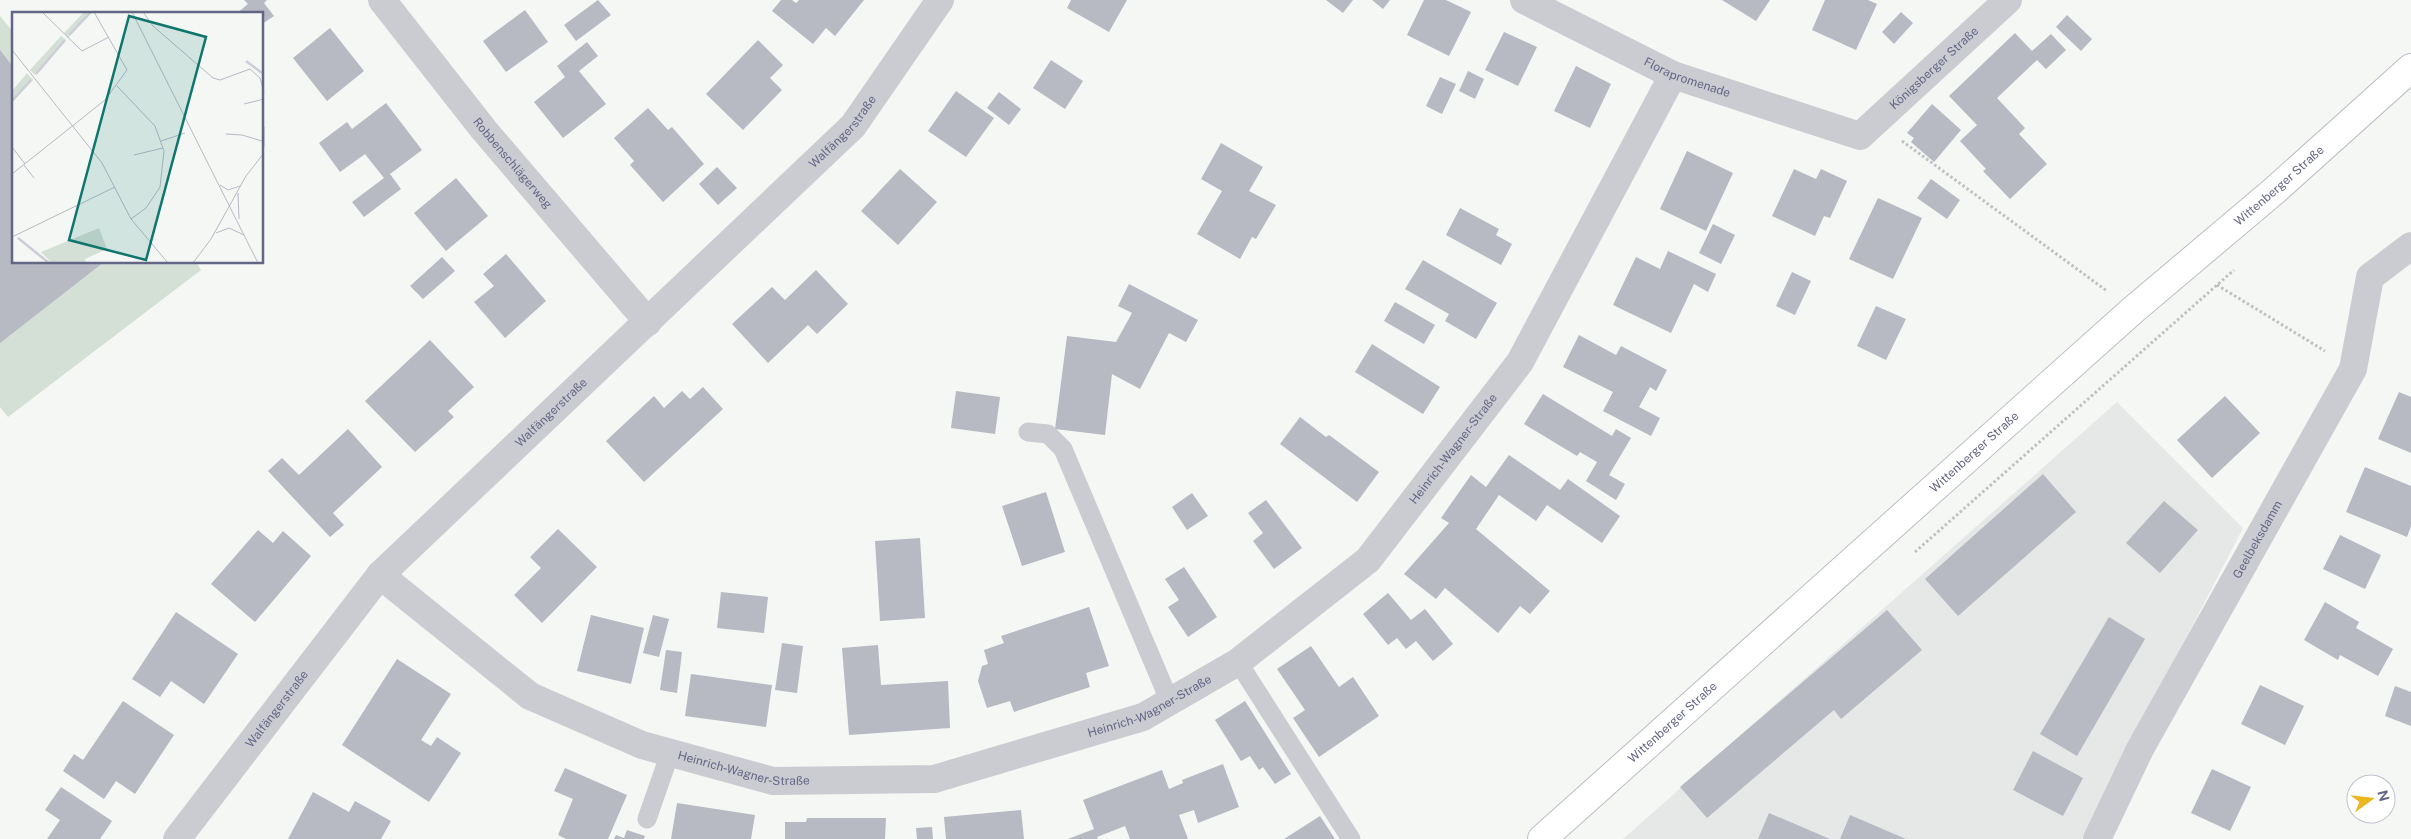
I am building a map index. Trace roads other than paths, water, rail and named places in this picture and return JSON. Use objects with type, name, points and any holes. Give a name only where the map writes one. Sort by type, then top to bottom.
[{"type":"main road","name":"Wittenberger Straße","points":[[1542,839],[2133,310],[2274,191],[2411,68]]},
{"type":"street","name":"Robbenschlägerweg","points":[[382,0],[484,130],[648,322]]},
{"type":"street","name":"Walfängerstraße","points":[[177,839],[380,575],[853,126],[940,0]]},
{"type":"street","name":"Florapromenade","points":[[1524,0],[1673,75],[1868,129]]},
{"type":"street","name":"Königsberger Straße","points":[[1868,129],[2008,0]]},
{"type":"street","name":"Heinrich-Wagner-Straße","points":[[380,575],[530,696],[642,745],[773,781],[934,779],[1143,717],[1238,662],[1368,560],[1520,362],[1673,75]]},
{"type":"street","name":"Geelbeksdamm","points":[[2097,839],[2140,749],[2353,369],[2370,277],[2411,246]]},
{"type":"lane","points":[[1028,432],[1048,434],[1062,449],[1170,702]]},
{"type":"lane","points":[[1238,662],[1350,839]]},
{"type":"lane","points":[[647,819],[670,752]]}]
